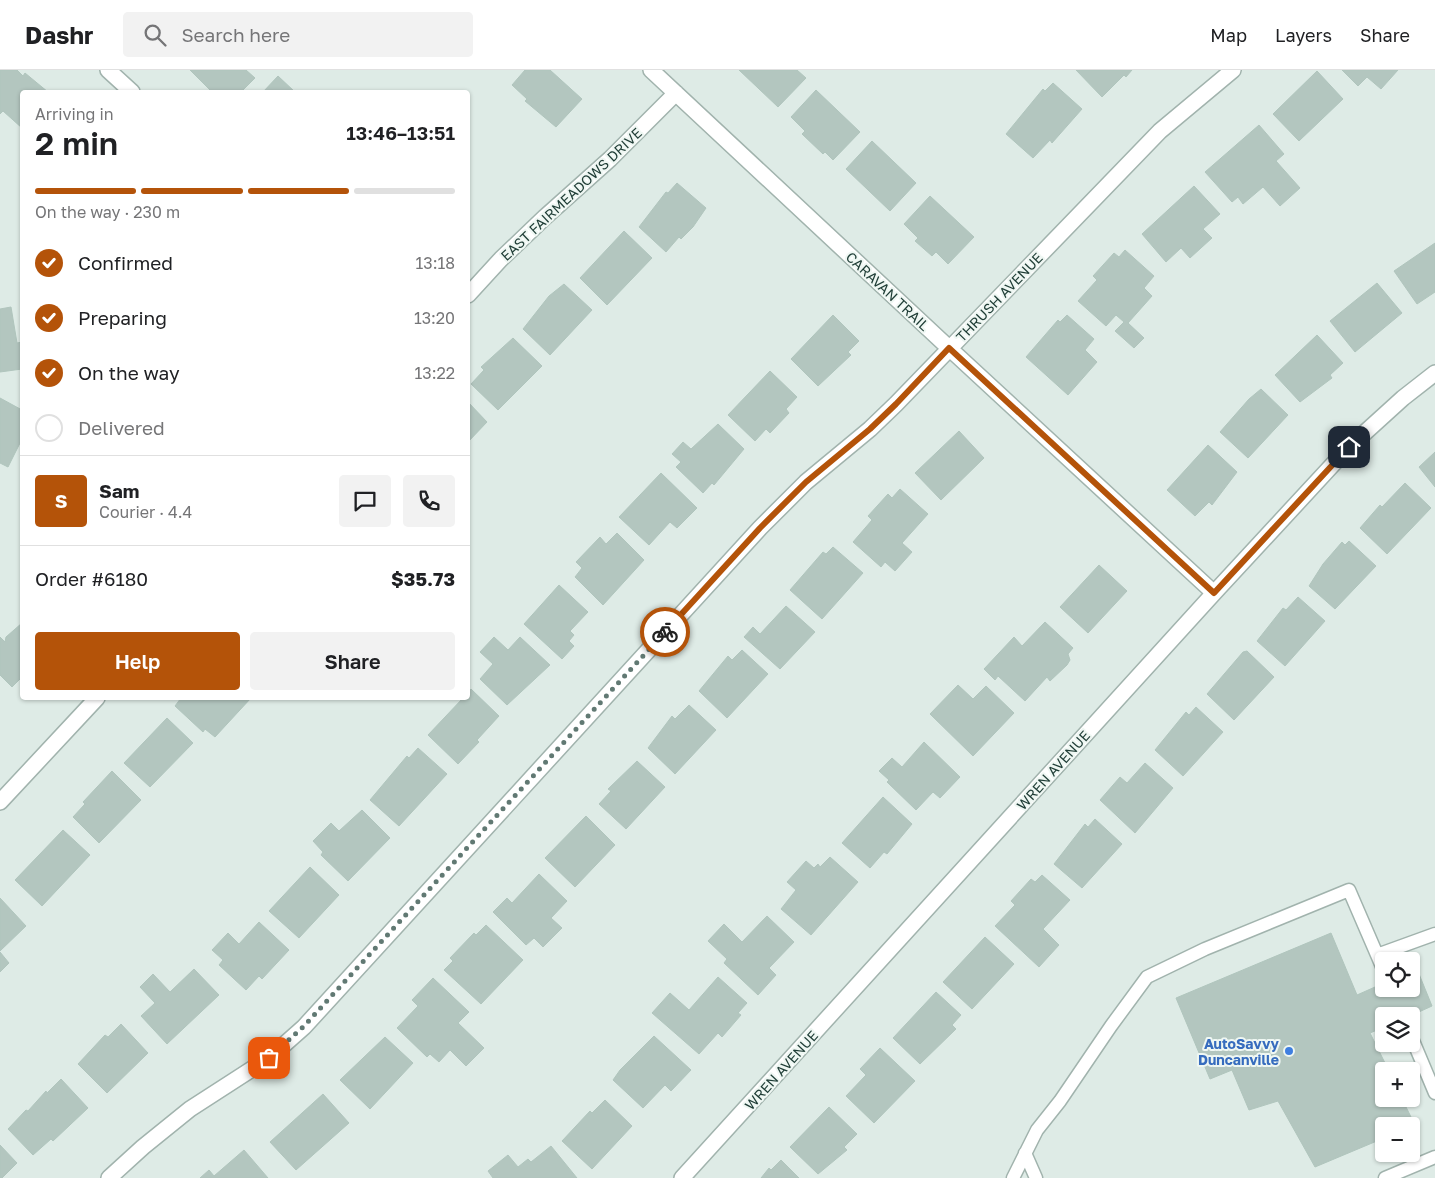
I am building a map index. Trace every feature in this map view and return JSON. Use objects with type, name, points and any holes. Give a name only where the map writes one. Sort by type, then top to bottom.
[{"type":"street","points":[[108,70],[130,90]]},
{"type":"street","name":"CARAVAN TRAIL","points":[[651,70],[1214,593]]},
{"type":"street","name":"THRUSH AVENUE","points":[[109,1178],[142,1147],[190,1109],[269,1058],[304,1026],[760,528],[806,482],[870,429],[896,404],[1160,131],[1233,70]]},
{"type":"street","name":"EAST FAIRMEADOWS DRIVE","points":[[470,293],[501,259],[545,217],[610,160],[676,94]]},
{"type":"street","name":"WREN AVENUE","points":[[682,1178],[1349,447],[1403,398],[1435,373]]},
{"type":"street","points":[[0,802],[95,700]]},
{"type":"lane","points":[[1013,1178],[1036,1130],[1060,1101],[1146,977],[1205,948],[1349,890],[1376,952]]},
{"type":"lane","points":[[1385,952],[1435,934]]},
{"type":"lane","points":[[1418,1052],[1435,1094]]},
{"type":"lane","points":[[1025,1153],[1036,1178]]},
{"type":"lane","points":[[1385,1178],[1435,1157]]},
{"type":"building","points":[[0,70],[17,70],[23,76],[25,73],[46,90],[20,90],[20,126],[3,111],[0,114]]},
{"type":"building","points":[[190,70],[246,70],[255,78],[243,90],[210,90]]},
{"type":"building","points":[[525,70],[550,70],[582,99],[556,127],[525,101],[527,99],[512,85]]},
{"type":"building","points":[[739,70],[797,70],[806,78],[778,107]]},
{"type":"building","points":[[1076,70],[1132,70],[1126,77],[1124,75],[1102,97]]},
{"type":"building","points":[[1342,70],[1398,70],[1381,89],[1367,77],[1358,86]]},
{"type":"building","points":[[1317,71],[1343,99],[1299,141],[1273,114]]},
{"type":"building","points":[[278,76],[293,90],[265,90]]},
{"type":"building","points":[[1053,83],[1082,109],[1052,143],[1050,140],[1033,158],[1006,134],[1043,89],[1045,91]]},
{"type":"building","points":[[816,90],[860,132],[833,160],[825,152],[823,154],[802,134],[805,131],[791,117]]},
{"type":"building","points":[[1259,125],[1284,154],[1276,161],[1300,188],[1280,206],[1263,187],[1243,204],[1238,197],[1232,202],[1205,172]]},
{"type":"building","points":[[872,141],[916,183],[890,211],[846,169]]},
{"type":"building","points":[[677,183],[706,208],[693,227],[681,239],[679,237],[666,252],[639,227],[666,192],[668,193]]},
{"type":"building","points":[[1194,186],[1220,214],[1203,229],[1212,238],[1190,258],[1181,248],[1166,262],[1142,234]]},
{"type":"building","points":[[930,196],[974,237],[948,264],[936,252],[932,256],[915,241],[918,238],[904,224]]},
{"type":"building","points":[[624,231],[652,258],[607,305],[580,278]]},
{"type":"building","points":[[1435,243],[1435,292],[1417,304],[1394,271]]},
{"type":"building","points":[[1125,250],[1154,276],[1144,288],[1152,296],[1128,323],[1144,338],[1134,348],[1115,331],[1124,322],[1116,315],[1106,326],[1078,301],[1097,280],[1093,276],[1114,253],[1119,257]]},
{"type":"building","points":[[1377,283],[1402,313],[1355,352],[1330,321]]},
{"type":"building","points":[[564,284],[592,310],[550,355],[523,329],[549,296]]},
{"type":"building","points":[[11,307],[17,343],[20,342],[20,369],[0,372],[0,309]]},
{"type":"building","points":[[833,315],[859,341],[848,352],[851,355],[818,386],[791,359]]},
{"type":"building","points":[[1067,315],[1094,339],[1085,350],[1097,362],[1068,395],[1026,357],[1058,320],[1060,322]]},
{"type":"building","points":[[1317,335],[1343,363],[1330,375],[1332,378],[1300,402],[1275,375]]},
{"type":"building","points":[[513,338],[542,366],[498,410],[471,384],[484,370],[481,367]]},
{"type":"building","points":[[770,371],[797,397],[786,409],[789,413],[770,433],[766,429],[755,441],[728,415]]},
{"type":"building","points":[[1261,389],[1288,415],[1248,458],[1220,432],[1249,399]]},
{"type":"building","points":[[0,398],[20,409],[20,443],[8,467],[0,463]]},
{"type":"building","points":[[470,404],[487,422],[470,440]]},
{"type":"building","points":[[718,424],[744,449],[714,485],[712,483],[703,493],[676,467],[681,462],[672,454],[683,442],[691,449]]},
{"type":"building","points":[[959,431],[984,458],[941,500],[915,473]]},
{"type":"building","points":[[1208,445],[1237,472],[1212,505],[1209,502],[1195,516],[1167,490]]},
{"type":"building","points":[[1435,452],[1435,487],[1419,467]]},
{"type":"building","points":[[661,473],[697,508],[677,528],[670,522],[649,545],[619,517]]},
{"type":"building","points":[[1405,483],[1431,508],[1387,554],[1360,528],[1380,505],[1382,507]]},
{"type":"building","points":[[900,489],[928,514],[902,543],[912,552],[895,571],[885,562],[881,567],[853,542],[872,520],[868,516],[888,494],[892,498]]},
{"type":"building","points":[[617,533],[644,560],[603,605],[575,577],[582,568],[576,562],[600,537],[606,544]]},
{"type":"building","points":[[1349,541],[1376,566],[1335,609],[1309,586],[1323,564],[1342,542],[1345,545]]},
{"type":"building","points":[[833,547],[863,573],[822,619],[790,590],[823,552],[826,554]]},
{"type":"building","points":[[1099,565],[1127,591],[1088,633],[1060,607]]},
{"type":"building","points":[[559,585],[588,612],[570,631],[574,635],[569,641],[574,646],[562,659],[524,624]]},
{"type":"building","points":[[1298,597],[1325,621],[1285,666],[1257,641],[1283,608],[1286,610]]},
{"type":"building","points":[[786,606],[815,632],[780,669],[744,637],[753,627],[760,634]]},
{"type":"building","points":[[1045,622],[1073,648],[1068,654],[1070,660],[1050,681],[1047,677],[1025,701],[998,676],[995,680],[984,669],[1014,637],[1022,646]]},
{"type":"building","points":[[20,625],[20,679],[12,687],[0,675],[0,637],[5,642],[6,637]]},
{"type":"building","points":[[494,637],[508,650],[520,637],[550,665],[507,705],[480,679],[493,664],[480,652]]},
{"type":"building","points":[[742,650],[768,674],[727,718],[699,691],[728,656],[732,660]]},
{"type":"building","points":[[1247,651],[1274,677],[1234,720],[1207,694],[1243,652]]},
{"type":"building","points":[[958,685],[973,699],[986,686],[1014,713],[973,756],[930,714]]},
{"type":"building","points":[[471,689],[499,716],[477,740],[479,742],[458,764],[428,735],[461,700],[470,700]]},
{"type":"building","points":[[180,700],[249,700],[215,737],[205,729],[203,732],[175,706]]},
{"type":"building","points":[[689,705],[716,730],[675,774],[648,748],[672,716],[675,719]]},
{"type":"building","points":[[1196,707],[1223,732],[1183,776],[1155,750],[1186,712],[1189,715]]},
{"type":"building","points":[[167,718],[193,743],[150,787],[124,763]]},
{"type":"building","points":[[924,742],[960,777],[940,798],[933,792],[916,810],[887,782],[889,780],[879,771],[892,758],[902,767]]},
{"type":"building","points":[[418,748],[447,774],[399,826],[370,800],[407,756],[409,758]]},
{"type":"building","points":[[637,761],[665,787],[626,829],[599,804],[611,791],[608,789]]},
{"type":"building","points":[[1145,763],[1173,788],[1135,833],[1100,800],[1120,777],[1127,783]]},
{"type":"building","points":[[112,771],[141,800],[99,843],[73,817],[85,804],[83,802]]},
{"type":"building","points":[[883,797],[912,824],[887,854],[884,852],[870,868],[842,843]]},
{"type":"building","points":[[362,810],[390,838],[348,881],[321,855],[323,852],[313,841],[331,823],[339,831]]},
{"type":"building","points":[[586,816],[615,845],[575,887],[545,858]]},
{"type":"building","points":[[1095,819],[1122,844],[1082,888],[1054,864],[1085,824],[1088,827]]},
{"type":"building","points":[[63,830],[90,855],[42,906],[15,880]]},
{"type":"building","points":[[830,857],[858,882],[811,935],[781,909],[796,890],[787,882],[806,861],[814,868],[818,864],[820,867]]},
{"type":"building","points":[[310,867],[339,895],[299,938],[269,911]]},
{"type":"building","points":[[539,874],[567,901],[551,918],[562,928],[543,947],[534,938],[526,945],[493,912],[507,898],[512,903]]},
{"type":"building","points":[[1042,875],[1070,900],[1043,929],[1059,945],[1039,967],[995,926],[1015,905],[1011,901],[1031,879],[1035,882]]},
{"type":"building","points":[[0,898],[26,926],[0,951]]},
{"type":"building","points":[[767,916],[794,942],[769,968],[776,975],[758,995],[724,963],[727,959],[708,941],[724,924],[742,942]]},
{"type":"building","points":[[259,922],[289,950],[262,979],[259,976],[246,990],[219,965],[223,960],[212,950],[228,933],[239,944]]},
{"type":"building","points":[[486,925],[523,960],[481,1004],[444,970],[453,961],[450,958],[474,933],[476,935]]},
{"type":"building","name":"AutoSavvy Duncanville","points":[[1331,933],[1357,995],[1375,987],[1375,997],[1420,997],[1420,976],[1432,1006],[1420,1011],[1420,1007],[1375,1007],[1375,1031],[1370,1033],[1375,1043],[1375,1052],[1380,1052],[1384,1062],[1375,1062],[1375,1107],[1406,1107],[1411,1117],[1375,1117],[1375,1142],[1315,1167],[1278,1101],[1249,1110],[1232,1070],[1210,1079],[1176,998]]},
{"type":"building","points":[[985,937],[1014,964],[972,1009],[943,982]]},
{"type":"building","points":[[0,952],[9,963],[0,972]]},
{"type":"building","points":[[194,969],[219,995],[167,1044],[141,1016],[155,1003],[140,987],[153,974],[170,992]]},
{"type":"building","points":[[718,977],[747,1003],[738,1013],[741,1015],[722,1037],[718,1033],[699,1054],[652,1013],[670,993],[689,1010]]},
{"type":"building","points":[[433,978],[469,1012],[458,1023],[484,1048],[466,1066],[450,1050],[439,1062],[430,1054],[427,1057],[397,1028],[418,1006],[412,1000]]},
{"type":"building","points":[[936,992],[961,1015],[952,1025],[956,1029],[920,1064],[893,1038]]},
{"type":"building","points":[[121,1024],[148,1053],[107,1093],[78,1064],[105,1035],[108,1037]]},
{"type":"building","points":[[654,1036],[691,1070],[671,1091],[665,1085],[643,1108],[613,1080],[620,1070]]},
{"type":"building","points":[[385,1037],[413,1063],[370,1109],[340,1080]]},
{"type":"building","points":[[880,1048],[915,1081],[874,1123],[846,1096],[866,1075],[860,1069]]},
{"type":"building","points":[[61,1079],[88,1108],[53,1141],[51,1139],[33,1155],[8,1129],[46,1091],[47,1093]]},
{"type":"building","points":[[323,1094],[349,1123],[296,1170],[270,1142]]},
{"type":"building","points":[[605,1100],[632,1126],[592,1169],[562,1141],[590,1111],[592,1113]]},
{"type":"building","points":[[829,1107],[857,1134],[844,1147],[847,1150],[818,1174],[790,1147]]},
{"type":"building","points":[[0,1145],[17,1163],[2,1178],[0,1178]]},
{"type":"building","points":[[551,1146],[577,1178],[493,1178],[488,1171],[508,1155],[518,1167],[528,1159],[531,1162]]},
{"type":"building","points":[[244,1150],[268,1178],[200,1178],[209,1170],[214,1176]]},
{"type":"building","points":[[781,1160],[799,1178],[761,1178],[769,1168],[771,1170]]},
{"type":"way so far","points":[[269,1058],[304,1026],[665,632]]},
{"type":"place","name":"AutoSavvy Duncanville","points":[[1289,1051]]},
{"type":"route","points":[[665,632],[760,528],[806,482],[870,429],[949,348],[1214,593],[1349,447]]}]
